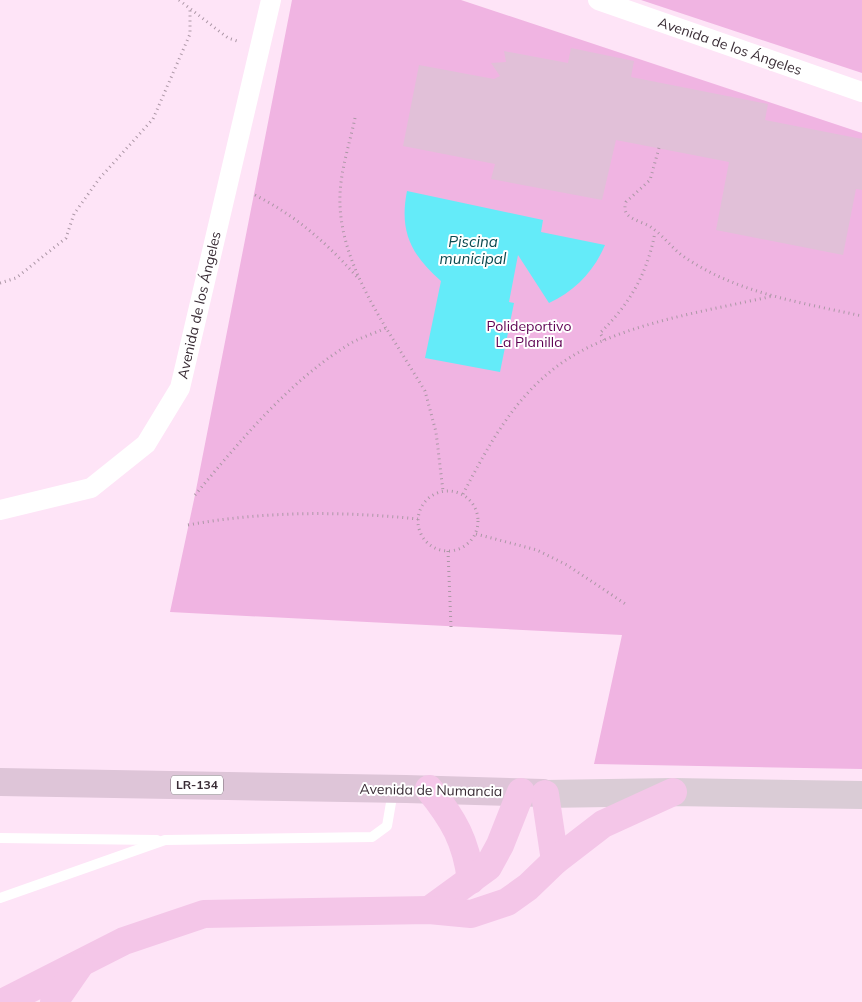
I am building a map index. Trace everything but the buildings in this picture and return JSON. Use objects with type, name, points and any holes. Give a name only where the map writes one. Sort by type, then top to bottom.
[{"type":"highway","points":[[429,789],[449,814],[459,832],[467,855],[470,880]]},
{"type":"highway","points":[[4,1002],[124,941],[204,914],[429,910],[470,914],[507,902],[528,887],[555,860],[603,824],[673,792]]},
{"type":"highway","points":[[533,793],[555,860]]},
{"type":"highway","points":[[429,910],[488,867],[533,793]]},
{"type":"highway","points":[[54,1002],[80,965]]},
{"type":"main road","name":"Avenida de Numancia","points":[[0,782],[429,789],[533,793]]},
{"type":"street","name":"Avenida de los Ángeles","points":[[0,510],[91,488],[146,444],[180,388],[271,0]]},
{"type":"street","name":"Avenida de los Ángeles","points":[[598,0],[862,92]]},
{"type":"street","name":"Avenida de Numancia","points":[[533,793],[673,792],[862,796]]},
{"type":"lane","points":[[0,838],[165,840],[372,837],[387,826],[394,789]]},
{"type":"lane","points":[[0,898],[165,840]]},
{"type":"path","points":[[179,0],[228,38],[260,50]]},
{"type":"path","points":[[0,283],[16,278],[66,238],[74,214],[99,179],[153,119],[190,34],[190,8]]},
{"type":"path","points":[[355,118],[340,193],[345,238],[360,281],[425,392],[436,432],[443,491]]},
{"type":"path","points":[[659,148],[650,180],[646,186],[629,197],[625,206],[631,219],[656,231],[684,258],[703,269],[773,296],[862,316]]},
{"type":"path","points":[[255,195],[286,211],[308,228],[360,281]]},
{"type":"path","points":[[604,340],[600,333],[621,313],[651,258],[656,231]]},
{"type":"path","points":[[463,494],[495,437],[522,399],[551,370],[604,340],[654,324],[773,296]]},
{"type":"path","points":[[195,495],[250,429],[314,371],[352,343],[386,328]]},
{"type":"path","points":[[443,491],[463,494],[476,509],[479,519],[476,534],[467,545],[448,551],[438,550],[423,538],[418,519],[426,500],[443,491]]},
{"type":"path","points":[[188,526],[234,517],[311,513],[365,514],[418,519]]},
{"type":"path","points":[[476,534],[537,550],[567,565],[628,605]]},
{"type":"path","points":[[448,551],[451,627]]},
{"type":"green space","name":"Polideportivo La Planilla","points":[[292,0],[461,0],[862,133],[862,769],[594,764],[622,635],[170,612],[195,495]]},
{"type":"green space","points":[[641,0],[862,0],[862,73]]},
{"type":"water","name":"Piscina municipal","points":[[407,191],[543,220],[541,232],[605,245],[601,254],[583,279],[567,293],[549,303],[518,255],[509,302],[514,303],[500,372],[425,358],[441,281],[422,262],[410,241],[406,230],[405,218]]}]
